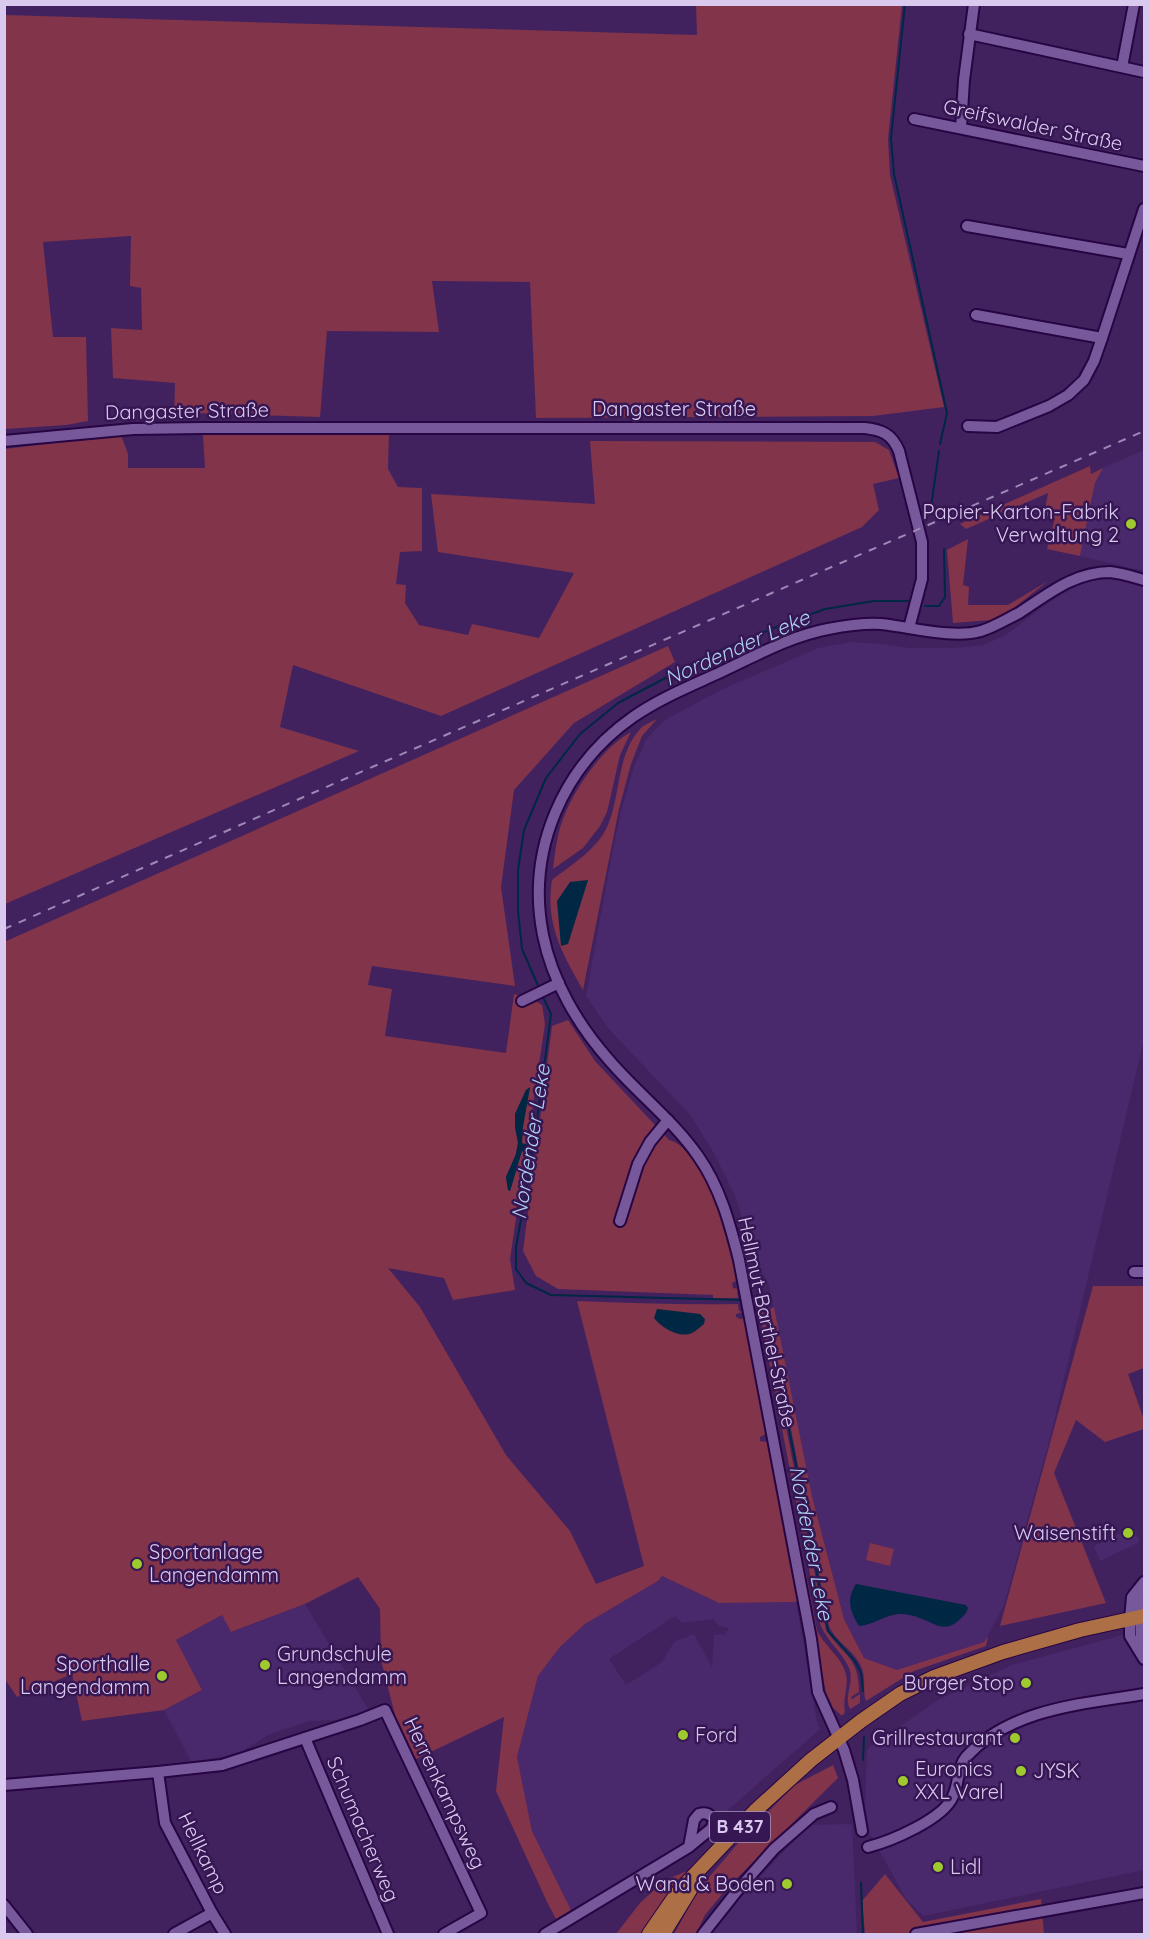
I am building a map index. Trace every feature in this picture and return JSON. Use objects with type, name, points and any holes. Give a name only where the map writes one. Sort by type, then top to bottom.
[{"type":"main road","name":"B 437","points":[[649,1935],[678,1892],[755,1811],[803,1767],[900,1694],[934,1677],[1022,1646],[1138,1617]]},
{"type":"main road","name":"B 437","points":[[663,1935],[703,1868]]},
{"type":"street","points":[[960,128],[974,4]]},
{"type":"street","points":[[1122,67],[1134,4]]},
{"type":"street","points":[[969,34],[1144,72]]},
{"type":"street","name":"Greifswalder Straße","points":[[914,119],[1144,166]]},
{"type":"street","points":[[968,426],[997,427],[1049,406],[1068,395],[1084,380],[1094,361],[1144,208]]},
{"type":"street","points":[[967,226],[1128,254]]},
{"type":"street","points":[[976,315],[1102,338]]},
{"type":"street","name":"Dangaster Straße","points":[[4,441],[147,429],[424,427],[865,428],[879,430],[889,434],[896,442],[922,542],[919,593],[909,628]]},
{"type":"street","points":[[909,628],[953,633],[983,631],[1009,619],[1069,581],[1086,575],[1110,572],[1144,580]]},
{"type":"street","name":"Hellmut-Barthel-Straße","points":[[862,1831],[853,1780],[839,1738],[818,1692],[811,1639],[733,1236],[718,1193],[696,1153],[668,1120],[609,1061],[571,1007],[549,960],[542,933],[538,890],[541,856],[556,808],[567,787],[597,748],[635,716],[674,694],[785,642],[828,629],[877,624],[909,628]]},
{"type":"street","points":[[522,1002],[560,983]]},
{"type":"street","points":[[620,1221],[638,1164],[650,1142],[668,1120]]},
{"type":"street","points":[[1143,1583],[1132,1597],[1138,1617],[1130,1636],[1143,1655]]},
{"type":"street","points":[[868,1847],[912,1829],[946,1808],[953,1797],[965,1759],[992,1735],[1009,1725],[1042,1712],[1144,1694]]},
{"type":"street","name":"Herrenkampsweg","points":[[4,1785],[222,1765],[385,1710],[482,1913],[444,1935]]},
{"type":"street","name":"Schumacherweg","points":[[305,1738],[388,1935]]},
{"type":"street","name":"Hellkamp","points":[[158,1772],[165,1823],[225,1935]]},
{"type":"street","points":[[703,1935],[774,1849],[814,1814],[831,1807]]},
{"type":"street","points":[[545,1935],[689,1847]]},
{"type":"street","points":[[916,1935],[1144,1893]]},
{"type":"street","points":[[6,1909],[27,1935]]},
{"type":"street","name":"Hellkamp","points":[[174,1935],[212,1913]]},
{"type":"shaded area","points":[[696,5],[902,5],[888,139],[890,175],[944,407],[873,416],[536,418],[530,282],[432,281],[439,332],[327,331],[320,417],[192,413],[174,418],[175,383],[113,378],[111,328],[142,330],[141,288],[130,286],[131,236],[43,242],[53,337],[86,337],[88,421],[66,425],[5,429],[5,15],[697,35]]},
{"type":"shaded area","points":[[389,431],[388,469],[398,487],[422,488],[422,551],[400,552],[396,584],[406,585],[405,603],[419,625],[468,635],[472,624],[539,638],[574,573],[438,552],[431,494],[595,504],[590,441],[875,442],[889,450],[899,478],[873,484],[879,510],[862,527],[441,716],[293,665],[280,727],[359,751],[5,904],[4,449],[121,435],[128,454],[128,468],[205,468],[203,435]]},
{"type":"shaded area","points":[[1144,450],[1144,571],[1080,556],[1095,483],[1103,468]]},
{"type":"shaded area","points":[[1090,466],[1091,474],[1103,468],[1095,483],[1080,556],[1047,549],[1055,518],[1044,515],[1048,493],[966,529],[960,524]]},
{"type":"shaded area","points":[[968,539],[963,585],[969,587],[968,605],[1008,605],[1048,581],[1015,607],[992,620],[953,623],[947,550]]},
{"type":"shaded area","points":[[1117,578],[1144,585],[1144,1039],[1050,1438],[1004,1605],[984,1642],[897,1671],[864,1658],[844,1619],[812,1496],[769,1285],[751,1253],[737,1200],[715,1155],[691,1116],[608,1028],[586,996],[621,811],[634,767],[646,740],[663,721],[723,689],[818,648],[852,642],[910,648],[955,648],[984,645],[1007,634],[1051,601],[1085,581]]},
{"type":"shaded area","points":[[668,646],[675,662],[574,723],[514,790],[501,887],[515,986],[372,966],[368,985],[392,989],[385,1036],[506,1053],[514,994],[542,1005],[545,1024],[510,1259],[515,1290],[453,1300],[444,1278],[388,1268],[420,1307],[506,1455],[570,1531],[596,1584],[644,1566],[577,1301],[738,1304],[739,1311],[743,1312],[736,1314],[736,1317],[745,1318],[766,1434],[760,1437],[760,1441],[768,1442],[798,1598],[796,1602],[719,1603],[662,1576],[658,1581],[585,1624],[560,1647],[538,1676],[517,1757],[532,1831],[571,1910],[556,1919],[496,1791],[504,1717],[416,1759],[395,1715],[381,1660],[380,1609],[358,1577],[305,1604],[231,1632],[222,1615],[176,1640],[202,1690],[164,1710],[82,1721],[72,1674],[17,1697],[5,1679],[4,942]],"holes":[[[530,1088],[522,1127],[522,1150],[510,1191],[506,1177],[516,1154],[518,1142],[515,1114],[526,1090]]]},
{"type":"shaded area","points":[[657,719],[642,736],[631,764],[619,809],[583,990],[562,951],[553,924],[550,896],[552,880],[583,856],[603,834],[612,813],[627,750],[641,728]]},
{"type":"shaded area","points":[[631,732],[620,755],[607,812],[600,826],[583,848],[553,869],[561,825],[574,795],[600,758]]},
{"type":"shaded area","points":[[568,1020],[595,1061],[669,1140],[678,1144],[687,1153],[704,1177],[727,1234],[737,1278],[732,1283],[733,1288],[739,1289],[737,1290],[738,1298],[558,1289],[536,1276],[523,1251],[552,1026]]},
{"type":"shaded area","points":[[1093,1286],[1144,1286],[1144,1368],[1128,1374],[1144,1420],[1144,1429],[1105,1442],[1076,1420],[1054,1473],[1106,1603],[1000,1626]]},
{"type":"shaded area","points":[[758,1304],[763,1311],[826,1630],[849,1657],[856,1671],[859,1692],[851,1697],[852,1699],[860,1694],[860,1703],[850,1709],[848,1704],[851,1679],[849,1668],[825,1634],[819,1621]]},
{"type":"shaded area","points":[[774,1307],[812,1496],[844,1619],[864,1658],[897,1670],[984,1642],[988,1636],[986,1646],[914,1671],[866,1701],[860,1664],[829,1626],[768,1310]]},
{"type":"shaded area","points":[[755,1313],[817,1630],[841,1662],[846,1674],[843,1715],[833,1708],[826,1693]]},
{"type":"shaded area","points":[[1133,1527],[1140,1542],[1100,1561],[1094,1546]]},
{"type":"shaded area","points":[[870,1543],[894,1549],[890,1566],[866,1560]]},
{"type":"shaded area","points":[[662,1576],[719,1603],[796,1602],[820,1729],[703,1832],[571,1910],[532,1831],[517,1757],[538,1676],[560,1647],[585,1624],[658,1581]],"holes":[[[675,1616],[682,1623],[713,1619],[719,1626],[729,1628],[725,1634],[714,1635],[712,1667],[694,1634],[674,1642],[662,1662],[626,1685],[609,1659]]]},
{"type":"shaded area","name":"Grundschule Langendamm","points":[[305,1604],[368,1709],[340,1720],[309,1721],[268,1735],[239,1753],[192,1763],[164,1710],[202,1690],[176,1640],[222,1615],[232,1632]]},
{"type":"shaded area","points":[[1144,1629],[1144,1870],[924,1916],[906,1899],[870,1834],[865,1808],[867,1749],[938,1700],[1012,1665]]},
{"type":"shaded area","points":[[833,1765],[838,1778],[728,1887],[705,1915],[696,1934],[674,1934],[699,1889],[745,1835],[795,1785]]},
{"type":"shaded area","points":[[852,1824],[857,1934],[712,1934],[746,1891],[809,1825]]},
{"type":"shaded area","points":[[687,1871],[640,1934],[616,1934],[640,1903],[665,1880]]},
{"type":"shaded area","points":[[885,1874],[923,1922],[1041,1899],[1044,1934],[865,1934],[862,1901]]},
{"type":"water","points":[[588,880],[568,944],[561,946],[557,901],[570,882]]},
{"type":"water","points":[[530,1087],[522,1143],[534,1140],[532,1158],[522,1151],[510,1191],[506,1177],[518,1143],[515,1114],[526,1090]]},
{"type":"water","points":[[657,1309],[700,1314],[705,1319],[704,1324],[692,1333],[676,1333],[661,1325],[654,1318]]},
{"type":"water","points":[[856,1584],[966,1605],[968,1608],[957,1622],[943,1627],[905,1614],[889,1616],[859,1626],[850,1605]]},
{"type":"waterway","name":"Nordender Leke","points":[[905,4],[891,138],[894,174],[947,413],[940,444]]},
{"type":"waterway","name":"Nordender Leke","points":[[931,507],[939,451]]},
{"type":"waterway","name":"Nordender Leke","points":[[925,606],[939,606],[945,597],[944,549]]},
{"type":"waterway","name":"Nordender Leke","points":[[540,990],[522,949],[518,911],[518,870],[524,830],[546,778],[580,734],[618,703],[707,656],[781,625],[825,609],[874,601],[908,601]]},
{"type":"waterway","name":"Nordender Leke","points":[[542,995],[551,1014],[532,1158],[516,1247],[516,1269],[526,1283],[551,1295],[744,1300]]},
{"type":"waterway","name":"Nordender Leke","points":[[750,1301],[758,1302],[766,1309],[828,1631],[855,1661],[861,1673],[863,1691]]},
{"type":"waterway","name":"Nordender Leke","points":[[863,1760],[864,1737]]},
{"type":"waterway","name":"Nordender Leke","points":[[861,1883],[863,1934]]},
{"type":"railway","points":[[4,929],[1144,431]]},
{"type":"place","name":"Papier-Karton-Fabrik Verwaltung 2","points":[[1131,524]]},
{"type":"place","name":"Waisenstift","points":[[1128,1533]]},
{"type":"place","name":"Sportanlage Langendamm","points":[[137,1564]]},
{"type":"place","name":"Grundschule Langendamm","points":[[265,1665]]},
{"type":"place","name":"Sporthalle Langendamm","points":[[162,1676]]},
{"type":"place","name":"Burger Stop","points":[[1026,1683]]},
{"type":"place","name":"Ford","points":[[683,1735]]},
{"type":"place","name":"Grillrestaurant","points":[[1015,1738]]},
{"type":"place","name":"JYSK","points":[[1021,1771]]},
{"type":"place","name":"Euronics XXL Varel","points":[[903,1781]]},
{"type":"place","name":"Lidl","points":[[938,1867]]},
{"type":"place","name":"Wand & Boden","points":[[787,1884]]}]
